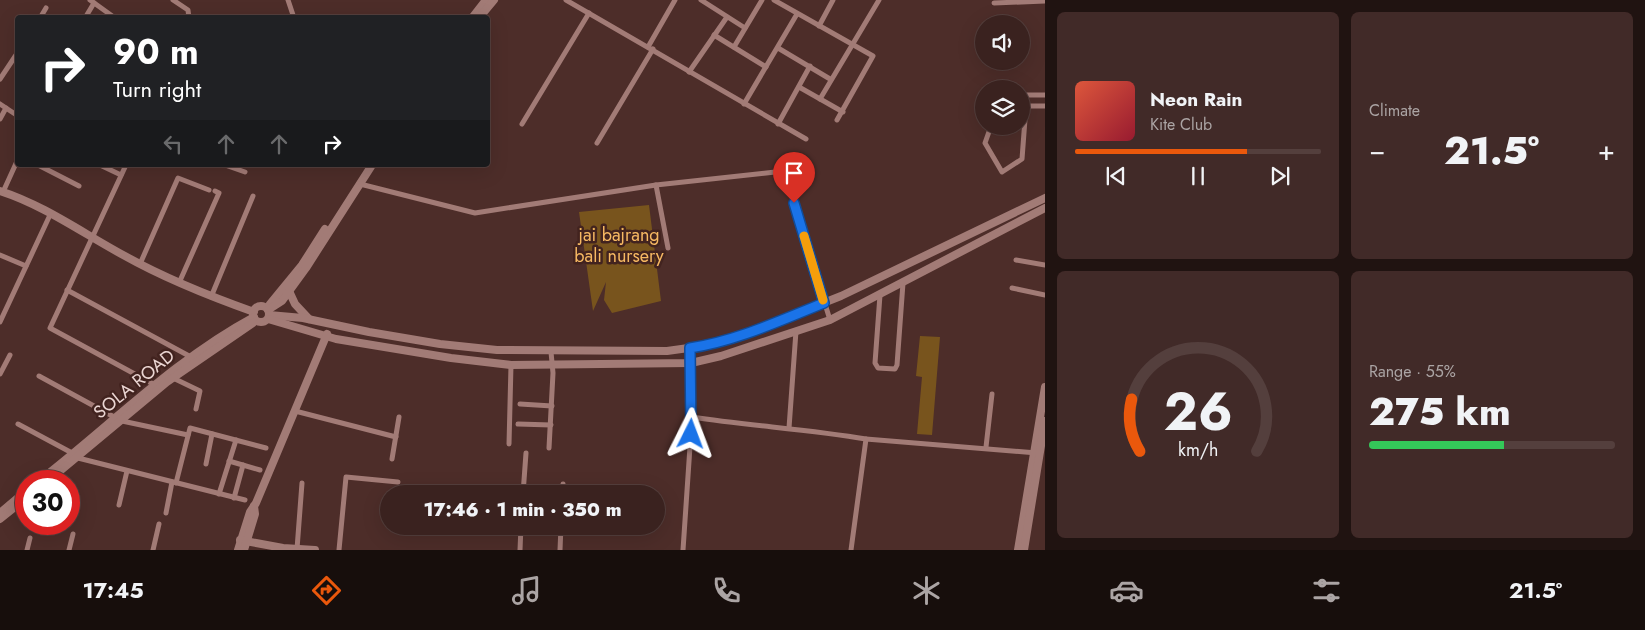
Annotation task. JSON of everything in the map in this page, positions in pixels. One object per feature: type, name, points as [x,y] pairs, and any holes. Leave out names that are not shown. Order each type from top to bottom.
[{"type":"street","points":[[173,0],[188,10],[189,15]]},
{"type":"street","points":[[288,0],[293,15]]},
{"type":"street","points":[[474,15],[486,0]]},
{"type":"street","points":[[482,15],[494,0]]},
{"type":"street","points":[[566,0],[806,139]]},
{"type":"street","points":[[598,143],[676,0]]},
{"type":"street","points":[[700,0],[745,28]]},
{"type":"street","points":[[734,47],[762,0]]},
{"type":"street","points":[[774,0],[873,56],[837,120]]},
{"type":"street","points":[[819,26],[833,0]]},
{"type":"street","points":[[820,98],[879,0]]},
{"type":"street","points":[[994,3],[1045,1]]},
{"type":"street","points":[[86,15],[92,2],[111,15]]},
{"type":"street","points":[[42,15],[46,8]]},
{"type":"street","points":[[522,124],[589,13]]},
{"type":"street","points":[[744,104],[798,14]]},
{"type":"street","points":[[690,72],[727,17]]},
{"type":"street","points":[[714,35],[766,67]]},
{"type":"street","points":[[778,48],[830,79]]},
{"type":"street","points":[[0,79],[15,56]]},
{"type":"street","points":[[778,124],[810,66]]},
{"type":"street","points":[[799,87],[843,112]]},
{"type":"street","points":[[1030,95],[1045,96]]},
{"type":"street","points":[[0,104],[15,114]]},
{"type":"street","points":[[1030,106],[1045,106]]},
{"type":"street","points":[[0,119],[6,108]]},
{"type":"street","points":[[988,135],[985,143],[1002,172],[1022,159],[1023,135]]},
{"type":"street","points":[[15,165],[2,192],[50,215],[140,264],[263,322],[365,167]]},
{"type":"street","points":[[42,167],[79,186]]},
{"type":"street","points":[[104,167],[121,175]]},
{"type":"street","points":[[125,167],[50,328],[155,384]]},
{"type":"street","points":[[231,167],[245,172]]},
{"type":"street","points":[[268,313],[282,301],[371,167]]},
{"type":"street","points":[[360,184],[476,213],[656,185],[784,171],[830,320]]},
{"type":"street","points":[[140,264],[178,178],[208,190]]},
{"type":"street","points":[[656,185],[668,248]]},
{"type":"street","points":[[179,283],[219,193],[215,191]]},
{"type":"street","points":[[211,296],[253,196]]},
{"type":"street","points":[[268,313],[440,344],[497,350],[551,352],[667,351],[690,348],[710,345],[750,332],[824,303],[1045,198]]},
{"type":"street","points":[[255,317],[259,306],[268,313],[327,336],[390,349],[511,365],[691,363],[721,356],[830,320],[1045,208]]},
{"type":"street","points":[[0,322],[50,215]]},
{"type":"street","points":[[0,255],[26,266]]},
{"type":"street","points":[[1016,260],[1045,265]]},
{"type":"street","points":[[880,295],[875,363],[878,368],[895,369],[898,365],[904,283]]},
{"type":"street","points":[[1012,288],[1045,294]]},
{"type":"street","points":[[67,290],[191,357]]},
{"type":"street","points":[[289,291],[296,304],[309,319]]},
{"type":"street","points":[[0,304],[7,308]]},
{"type":"street","name":"SOLA ROAD","points":[[60,470],[119,419],[155,384],[191,357],[255,317]]},
{"type":"street","name":"SOLA ROAD","points":[[119,419],[255,317]]},
{"type":"street","points":[[240,550],[250,512],[327,336],[330,324]]},
{"type":"street","points":[[789,428],[796,331]]},
{"type":"street","points":[[683,550],[692,417],[690,348]]},
{"type":"street","points":[[549,448],[552,406],[551,352]]},
{"type":"street","points":[[0,374],[10,355]]},
{"type":"street","points":[[509,444],[511,365]]},
{"type":"street","points":[[39,376],[119,419],[188,435]]},
{"type":"street","points":[[173,378],[200,391],[196,409]]},
{"type":"street","points":[[1024,550],[1045,387]]},
{"type":"street","points":[[986,447],[992,394]]},
{"type":"street","points":[[520,404],[552,406]]},
{"type":"street","points":[[295,411],[396,437]]},
{"type":"street","points":[[392,459],[399,417]]},
{"type":"street","points":[[692,417],[728,423],[789,428],[866,438],[986,447],[1036,453]]},
{"type":"street","points":[[1018,550],[1036,453],[1045,421]]},
{"type":"street","points":[[18,424],[76,456],[127,471],[244,500]]},
{"type":"street","points":[[518,424],[551,425]]},
{"type":"street","points":[[166,512],[190,428],[266,448]]},
{"type":"street","points":[[206,464],[212,434]]},
{"type":"street","points":[[851,550],[866,438]]},
{"type":"street","points":[[219,494],[236,440]]},
{"type":"street","points":[[524,485],[526,453]]},
{"type":"street","name":"SOLA ROAD","points":[[55,470],[76,456]]},
{"type":"street","points":[[229,461],[260,470]]},
{"type":"street","points":[[234,498],[243,465]]},
{"type":"street","points":[[119,506],[127,471]]},
{"type":"street","points":[[339,550],[346,477],[398,482]]},
{"type":"street","points":[[297,549],[302,483]]},
{"type":"street","points":[[0,513],[15,500]]},
{"type":"street","points":[[0,519],[15,507]]},
{"type":"street","points":[[153,550],[159,524]]},
{"type":"street","points":[[69,550],[73,535]]},
{"type":"street","points":[[520,550],[521,535]]},
{"type":"street","points":[[560,550],[561,535]]},
{"type":"street","points":[[27,550],[30,538]]},
{"type":"street","points":[[243,540],[297,549],[316,550]]},
{"type":"green space","name":"jai bajrang bali nursery","points":[[649,205],[661,301],[612,313],[604,300],[606,282],[593,311],[579,212]]},
{"type":"green space","points":[[920,336],[940,337],[932,435],[917,434],[922,377],[916,376]]},
{"type":"slow traffic","points":[[804,236],[823,300]]},
{"type":"route","points":[[691,434],[690,348],[710,345],[750,332],[824,303],[794,203]]}]
